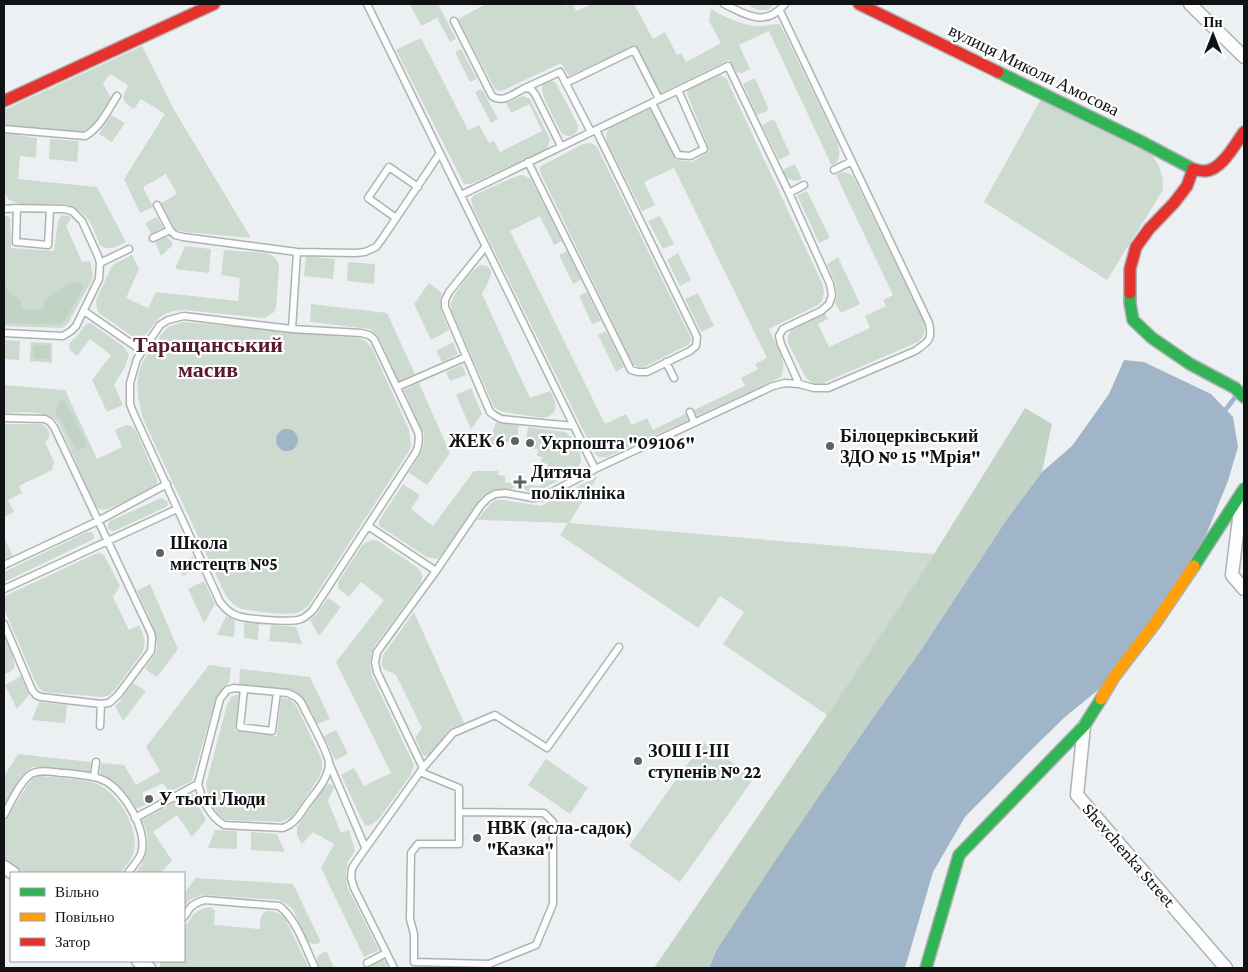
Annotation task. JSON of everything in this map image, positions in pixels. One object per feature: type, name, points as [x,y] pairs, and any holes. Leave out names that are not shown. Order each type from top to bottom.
[{"type":"street","points":[[4,101],[214,4]]},
{"type":"street","name":"вулиця Миколи Амосова","points":[[859,4],[1140,141],[1193,169]]},
{"type":"street","points":[[1190,4],[1244,57]]},
{"type":"street","points":[[1244,132],[1216,168],[1206,171],[1193,169],[1186,186],[1174,203],[1148,229],[1136,247],[1130,269],[1130,303],[1133,320],[1152,338],[1182,359],[1235,388],[1244,397]]},
{"type":"street","points":[[1244,490],[1232,575],[1244,589]]},
{"type":"street","points":[[926,968],[959,855],[1084,726],[1114,677],[1161,614],[1244,490]]},
{"type":"street","name":"Shevchenka Street","points":[[1084,726],[1077,795],[1226,968]]},
{"type":"lane","points":[[367,4],[595,469]]},
{"type":"lane","points":[[724,4],[749,17],[762,18],[780,10],[785,4]]},
{"type":"lane","points":[[459,812],[544,813],[553,822],[554,904],[536,946],[489,964],[414,962],[414,934],[410,919],[411,853],[418,844],[459,844],[459,812],[459,788],[422,770],[377,672],[375,662],[377,652],[481,505],[488,498],[496,494],[533,498],[542,497],[595,469],[773,386],[785,383],[814,388],[828,388],[915,351],[928,342],[930,338],[931,329],[929,323],[780,10]]},
{"type":"lane","points":[[454,21],[492,96],[496,99],[502,100],[560,72],[593,131],[697,336],[696,346],[690,351],[646,372],[631,370],[528,162]]},
{"type":"lane","points":[[566,83],[634,50],[659,99]]},
{"type":"lane","points":[[461,195],[728,66],[830,284],[832,295],[829,304],[821,311],[783,329],[779,336],[799,384]]},
{"type":"lane","points":[[525,88],[535,94],[561,146]]},
{"type":"lane","points":[[652,102],[678,155],[690,156],[704,149],[678,90]]},
{"type":"lane","points":[[4,129],[85,136],[97,126],[117,96]]},
{"type":"lane","points":[[157,205],[170,230],[175,235],[183,237],[297,252],[355,254],[376,247],[440,152]]},
{"type":"lane","points":[[834,170],[852,161]]},
{"type":"lane","points":[[396,218],[368,198],[389,167],[418,187]]},
{"type":"lane","points":[[789,193],[804,185]]},
{"type":"lane","points":[[4,333],[63,336],[71,332],[84,311],[99,279],[100,263],[82,221],[72,211],[64,209],[5,207]]},
{"type":"lane","points":[[17,208],[16,242],[48,245],[50,209]]},
{"type":"lane","points":[[153,238],[170,230]]},
{"type":"lane","points":[[486,246],[448,292],[445,307],[490,412],[501,419],[574,426]]},
{"type":"lane","points":[[100,263],[129,249]]},
{"type":"lane","points":[[292,329],[297,252]]},
{"type":"lane","points":[[84,311],[142,351]]},
{"type":"lane","points":[[184,316],[292,329],[362,333],[374,339],[418,432],[419,445],[313,610],[307,616],[300,620],[290,621],[240,617],[232,614],[220,602],[130,404],[130,383],[137,359],[142,351],[160,325],[168,320],[184,316]]},
{"type":"lane","points":[[397,387],[466,356]]},
{"type":"lane","points":[[666,362],[674,378]]},
{"type":"lane","points":[[690,412],[694,422]]},
{"type":"lane","points":[[4,418],[40,418],[50,422],[54,427],[151,632],[151,651],[118,695],[109,703],[101,704],[41,698],[32,690],[4,624]]},
{"type":"lane","points":[[4,565],[98,520],[167,484]]},
{"type":"lane","points":[[4,589],[177,509]]},
{"type":"lane","points":[[368,526],[436,571]]},
{"type":"lane","points":[[394,968],[354,888],[351,878],[352,868],[365,847],[422,770],[453,733],[495,715],[547,748],[619,646]]},
{"type":"lane","points":[[329,763],[322,782],[292,825],[283,828],[224,825],[210,813],[200,795],[198,784],[220,699],[227,690],[234,688],[288,693],[301,702],[326,752],[365,847]]},
{"type":"lane","points":[[244,689],[240,727],[272,731],[277,692]]},
{"type":"lane","points":[[100,726],[101,704]]},
{"type":"lane","points":[[94,777],[96,762]]},
{"type":"lane","points":[[4,815],[25,779],[33,773],[42,771],[105,780],[118,790],[128,804],[140,830],[141,853],[129,872]]},
{"type":"lane","points":[[135,818],[198,784]]},
{"type":"lane","points":[[185,915],[196,902],[205,900],[279,906],[286,911],[291,919],[315,968]]},
{"type":"lane","points":[[367,963],[386,953]]},
{"type":"shaded area","points":[[410,4],[438,4],[456,39],[450,42],[437,18],[421,26]]},
{"type":"shaded area","points":[[486,4],[563,4],[565,6],[573,4],[576,11],[593,4],[634,4],[653,39],[665,32],[677,55],[681,53],[686,62],[721,43],[709,21],[711,9],[732,20],[749,25],[779,24],[838,144],[838,159],[832,166],[769,31],[739,45],[750,69],[742,73],[737,72],[729,60],[661,93],[635,45],[569,76],[561,63],[499,91],[495,89],[458,19]]},
{"type":"shaded area","points":[[751,4],[774,4],[768,10],[758,10],[750,6]]},
{"type":"shaded area","points":[[421,38],[468,130],[479,125],[489,143],[494,141],[500,152],[542,131],[529,104],[511,113],[506,103],[523,96],[530,99],[550,139],[548,147],[471,184],[464,184],[396,50]]},
{"type":"shaded area","points":[[142,46],[173,108],[251,238],[176,230],[161,203],[177,194],[166,174],[143,187],[153,207],[140,213],[124,179],[165,114],[141,99],[134,109],[126,104],[123,97],[128,85],[110,74],[103,84],[111,98],[93,125],[83,132],[4,126],[4,110]]},
{"type":"shaded area","points":[[461,49],[477,79],[470,82],[455,52]]},
{"type":"shaded area","points":[[720,75],[726,78],[822,283],[824,291],[822,301],[818,305],[769,329],[782,359],[783,371],[781,377],[697,416],[694,410],[745,386],[741,378],[758,369],[755,364],[767,358],[674,168],[644,182],[655,205],[642,211],[607,142],[606,135],[609,128],[650,109],[676,160],[692,162],[710,151],[687,94],[688,90]]},
{"type":"shaded area","points":[[755,78],[769,110],[757,115],[743,84]]},
{"type":"shaded area","points":[[551,80],[556,83],[578,125],[577,131],[571,136],[562,134],[545,99],[542,86],[545,82]]},
{"type":"shaded area","points":[[482,89],[498,119],[491,123],[475,92]]},
{"type":"shaded area","points":[[1041,99],[1152,155],[1161,171],[1163,190],[1107,280],[984,202]]},
{"type":"shaded area","points":[[111,115],[125,123],[112,142],[99,134]]},
{"type":"shaded area","points":[[774,119],[790,154],[779,160],[762,125]]},
{"type":"shaded area","points":[[4,133],[37,138],[36,158],[20,156],[18,179],[97,187],[126,242],[113,248],[103,247],[100,245],[88,219],[79,211],[64,204],[20,204],[9,200],[4,193]]},
{"type":"shaded area","points":[[50,139],[79,141],[77,162],[49,159]]},
{"type":"shaded area","points":[[589,143],[597,147],[690,336],[691,341],[688,345],[644,367],[638,367],[633,364],[541,174],[541,166],[583,144]]},
{"type":"shaded area","points":[[795,164],[802,179],[796,181],[787,178],[783,172],[784,169]]},
{"type":"shaded area","points":[[842,172],[853,176],[924,322],[925,330],[924,335],[918,342],[823,383],[816,384],[806,378],[788,343],[788,336],[792,329],[825,313],[828,319],[818,324],[829,347],[870,328],[865,316],[886,306],[883,300],[893,295],[836,175]]},
{"type":"shaded area","points":[[523,175],[531,179],[562,241],[554,245],[540,216],[510,231],[605,424],[626,414],[632,425],[647,418],[653,430],[685,414],[689,420],[607,457],[595,454],[473,208],[471,199],[474,195]]},
{"type":"shaded area","points":[[807,191],[830,238],[819,243],[797,195]]},
{"type":"shaded area","points":[[63,215],[69,216],[71,219],[66,226],[82,262],[90,261],[93,275],[92,280],[68,323],[62,328],[4,326],[4,216],[10,218],[11,248],[54,251],[58,221]]},
{"type":"shaded area","points":[[660,216],[674,244],[663,249],[648,221]]},
{"type":"shaded area","points":[[157,217],[163,228],[151,234],[145,223]]},
{"type":"shaded area","points":[[166,237],[172,242],[172,246],[161,256],[155,242]]},
{"type":"shaded area","points":[[185,246],[211,249],[209,273],[175,269]]},
{"type":"shaded area","points":[[224,250],[266,253],[276,259],[279,266],[276,308],[273,313],[264,318],[184,310],[176,311],[161,317],[142,339],[133,337],[97,310],[96,300],[111,268],[114,264],[132,255],[139,269],[126,298],[148,308],[156,292],[238,301],[240,278],[221,275]]},
{"type":"shaded area","points":[[567,251],[581,280],[573,284],[559,255]]},
{"type":"shaded area","points":[[678,253],[691,280],[680,286],[667,260]]},
{"type":"shaded area","points":[[306,256],[335,259],[333,279],[304,276]]},
{"type":"shaded area","points":[[838,257],[860,304],[841,313],[835,303],[837,294],[835,282],[827,264]]},
{"type":"shaded area","points":[[348,262],[375,264],[374,284],[347,281]]},
{"type":"shaded area","points":[[481,265],[487,266],[491,272],[489,281],[482,294],[530,398],[550,391],[552,395],[556,408],[548,416],[543,418],[503,412],[494,407],[451,306],[452,300],[460,286]]},
{"type":"shaded area","points":[[429,283],[442,293],[440,303],[449,330],[431,340],[414,304]]},
{"type":"shaded area","points":[[587,292],[601,321],[592,324],[579,296]]},
{"type":"shaded area","points":[[698,293],[714,326],[701,332],[685,299]]},
{"type":"shaded area","points":[[311,304],[387,313],[415,374],[399,382],[377,335],[370,329],[310,322]]},
{"type":"shaded area","points":[[185,322],[365,340],[372,348],[409,430],[411,445],[409,451],[309,605],[298,612],[291,614],[248,610],[237,607],[226,596],[144,421],[138,390],[141,367],[164,332],[174,325]]},
{"type":"shaded area","points":[[88,323],[123,346],[129,355],[125,367],[114,385],[123,405],[107,412],[92,380],[111,355],[90,339],[77,356],[70,350],[69,345],[71,342]]},
{"type":"shaded area","points":[[606,331],[624,367],[616,372],[598,335]]},
{"type":"shaded area","points":[[4,340],[20,341],[19,360],[4,359]]},
{"type":"shaded area","points":[[31,342],[52,343],[52,363],[30,361]]},
{"type":"shaded area","points":[[453,342],[458,354],[442,362],[436,351]]},
{"type":"shaded area","points":[[462,365],[466,375],[450,381],[446,372]]},
{"type":"shaded area","points":[[419,383],[450,453],[427,485],[409,473],[422,450],[424,434],[404,390]]},
{"type":"shaded area","points":[[4,385],[65,390],[97,459],[122,447],[115,430],[126,425],[131,426],[135,429],[157,479],[155,489],[107,509],[102,510],[96,506],[58,422],[40,413],[4,413]]},
{"type":"shaded area","points":[[471,388],[482,414],[471,429],[456,395]]},
{"type":"shaded area","points":[[496,423],[519,425],[517,439],[513,438],[512,443],[507,442],[506,447],[488,444]]},
{"type":"shaded area","points":[[4,424],[41,424],[44,426],[49,432],[49,437],[45,442],[54,462],[52,470],[19,486],[22,493],[8,500],[14,512],[4,517]]},
{"type":"shaded area","points":[[528,427],[565,432],[576,444],[581,459],[576,471],[535,493],[527,491],[523,484],[541,486],[542,479],[546,479],[548,464],[541,463],[542,457],[537,456],[538,449],[533,449],[533,441],[526,440]]},
{"type":"shaded area","points":[[474,471],[498,471],[498,475],[505,476],[505,482],[516,484],[512,489],[492,491],[483,496],[437,559],[427,557],[379,526],[379,521],[403,484],[420,495],[411,509],[433,526]]},
{"type":"shaded area","points":[[598,476],[569,523],[934,554],[827,715],[723,644],[744,612],[720,596],[698,628],[560,535],[568,523],[477,520],[490,504],[496,500],[541,506]]},
{"type":"shaded area","points":[[161,498],[167,501],[168,505],[166,507],[114,531],[108,528],[110,521]]},
{"type":"shaded area","points":[[87,532],[93,534],[94,538],[92,540],[4,582],[4,572]]},
{"type":"shaded area","points":[[4,538],[13,556],[4,560]]},
{"type":"shaded area","points":[[372,540],[378,541],[418,568],[422,576],[421,583],[374,647],[370,658],[373,678],[414,765],[410,776],[378,820],[369,826],[365,825],[362,820],[341,775],[354,768],[364,786],[391,773],[336,662],[384,600],[361,582],[349,597],[338,586],[338,582],[363,544]]},
{"type":"shaded area","points":[[100,553],[104,555],[120,586],[113,597],[129,630],[139,625],[145,642],[144,649],[114,691],[108,696],[44,692],[35,681],[4,609],[4,598]]},
{"type":"shaded area","points":[[193,557],[198,568],[183,576],[177,564]]},
{"type":"shaded area","points":[[204,581],[215,604],[204,623],[188,589]]},
{"type":"shaded area","points":[[150,584],[178,649],[157,677],[145,669],[156,652],[157,645],[154,629],[137,591]]},
{"type":"shaded area","points":[[328,598],[341,607],[319,636],[310,620]]},
{"type":"shaded area","points":[[414,612],[464,723],[450,729],[429,755],[425,756],[422,754],[415,738],[422,728],[396,675],[384,669],[382,665],[383,655]]},
{"type":"shaded area","points":[[226,616],[235,620],[234,637],[217,635]]},
{"type":"shaded area","points":[[244,623],[259,624],[258,640],[244,638]]},
{"type":"shaded area","points":[[271,625],[296,627],[302,644],[269,641]]},
{"type":"shaded area","points":[[4,636],[15,665],[13,669],[4,675]]},
{"type":"shaded area","points":[[209,665],[231,668],[229,683],[216,697],[192,781],[169,792],[163,783],[142,793],[147,804],[136,809],[117,784],[100,774],[101,763],[124,765],[136,785],[160,771],[146,747]]},
{"type":"shaded area","points":[[240,669],[310,677],[330,719],[317,724],[307,703],[294,692],[239,685]]},
{"type":"shaded area","points":[[21,676],[29,695],[17,709],[5,685]]},
{"type":"shaded area","points":[[133,683],[146,691],[123,721],[115,706]]},
{"type":"shaded area","points":[[239,694],[235,731],[277,736],[281,698],[290,699],[297,707],[322,760],[320,776],[293,816],[281,822],[226,820],[218,814],[208,794],[206,784],[227,705],[231,697]]},
{"type":"shaded area","points":[[39,702],[67,705],[65,723],[32,720]]},
{"type":"shaded area","points":[[336,730],[348,754],[335,760],[324,736]]},
{"type":"shaded area","points":[[703,742],[754,778],[680,882],[629,846]]},
{"type":"shaded area","points":[[18,754],[91,762],[90,773],[34,767],[20,778],[4,806],[4,776]]},
{"type":"shaded area","points":[[546,759],[588,788],[570,814],[528,785]]},
{"type":"shaded area","points":[[39,776],[77,779],[97,784],[105,788],[112,795],[130,822],[135,842],[132,857],[121,872],[22,872],[4,860],[4,823],[32,779]]},
{"type":"shaded area","points":[[328,784],[333,785],[334,788],[328,801],[341,833],[349,830],[355,851],[347,865],[348,889],[379,950],[364,957],[321,868],[334,844],[313,832],[302,844],[297,835],[297,827]]},
{"type":"shaded area","points":[[192,793],[206,820],[192,837],[177,815],[153,832],[172,860],[162,872],[137,872],[146,854],[148,841],[142,820]]},
{"type":"shaded area","points":[[215,830],[237,831],[237,849],[208,848]]},
{"type":"shaded area","points":[[251,832],[277,834],[285,852],[251,850]]},
{"type":"shaded area","points":[[196,878],[293,884],[321,942],[310,943],[306,939],[293,910],[279,900],[203,895],[191,899],[185,905],[185,892]]},
{"type":"shaded area","points":[[211,907],[215,911],[214,925],[260,929],[261,918],[264,912],[273,911],[280,914],[285,918],[309,968],[160,968],[160,962],[185,962],[185,927],[193,915],[204,908]]},
{"type":"shaded area","points":[[326,951],[334,967],[320,968],[317,961],[318,956]]},
{"type":"shaded area","points":[[384,959],[388,968],[370,968],[369,966]]},
{"type":"green space","points":[[4,273],[6,288],[21,301],[21,309],[44,310],[44,301],[61,288],[75,282],[80,282],[84,287],[62,324],[4,323]]},
{"type":"green space","points":[[34,345],[50,346],[50,359],[34,359]]},
{"type":"green space","points":[[61,400],[65,401],[86,442],[84,448],[78,451],[55,413]]},
{"type":"green space","points":[[1025,408],[1052,424],[1042,472],[1007,519],[923,647],[856,742],[716,951],[709,968],[654,968],[827,715],[934,554]]},
{"type":"water","points":[[1124,360],[1144,362],[1211,394],[1233,417],[1238,447],[1228,481],[1192,569],[1114,677],[1065,717],[965,817],[933,872],[905,968],[709,968],[716,951],[773,864],[923,647],[1007,519],[1042,472],[1072,446],[1109,394]]},
{"type":"water","points":[[287,429],[295,432],[298,440],[295,448],[287,451],[279,448],[276,440],[279,432]]},
{"type":"waterway","points":[[1223,413],[1237,395]]},
{"type":"traffic: fast","points":[[998,72],[1193,169]]},
{"type":"traffic: fast","points":[[1130,293],[1133,320],[1152,338],[1190,364],[1235,388],[1244,397]]},
{"type":"traffic: fast","points":[[1194,566],[1244,489]]},
{"type":"traffic: fast","points":[[926,968],[959,855],[1084,726],[1101,699]]},
{"type":"traffic: slow","points":[[1101,699],[1114,677],[1156,622],[1194,566]]},
{"type":"traffic: jam","points":[[4,101],[214,4]]},
{"type":"traffic: jam","points":[[859,4],[998,72]]},
{"type":"traffic: jam","points":[[1130,293],[1130,269],[1136,247],[1149,229],[1174,203],[1187,186],[1193,169],[1205,171],[1217,166],[1228,156],[1244,132]]},
{"type":"place","name":"ЖЕК 6","points":[[515,441]]},
{"type":"place","name":"Укрпошта \"09106\"","points":[[530,443]]},
{"type":"place","name":"Білоцерківський ЗДО № 15 \"Мрія\"","points":[[830,446]]},
{"type":"place","name":"Дитяча поліклініка","points":[[520,482]]},
{"type":"place","name":"Школа мистецтв №5","points":[[160,553]]},
{"type":"place","name":"ЗОШ І-ІІІ ступенів № 22","points":[[638,761]]},
{"type":"place","name":"У тьоті Люди","points":[[149,799]]},
{"type":"place","name":"НВК (ясла-садок) \"Казка\"","points":[[477,838]]},
{"type":"district","name":"Таращанський масив","points":[[208,356]]}]
